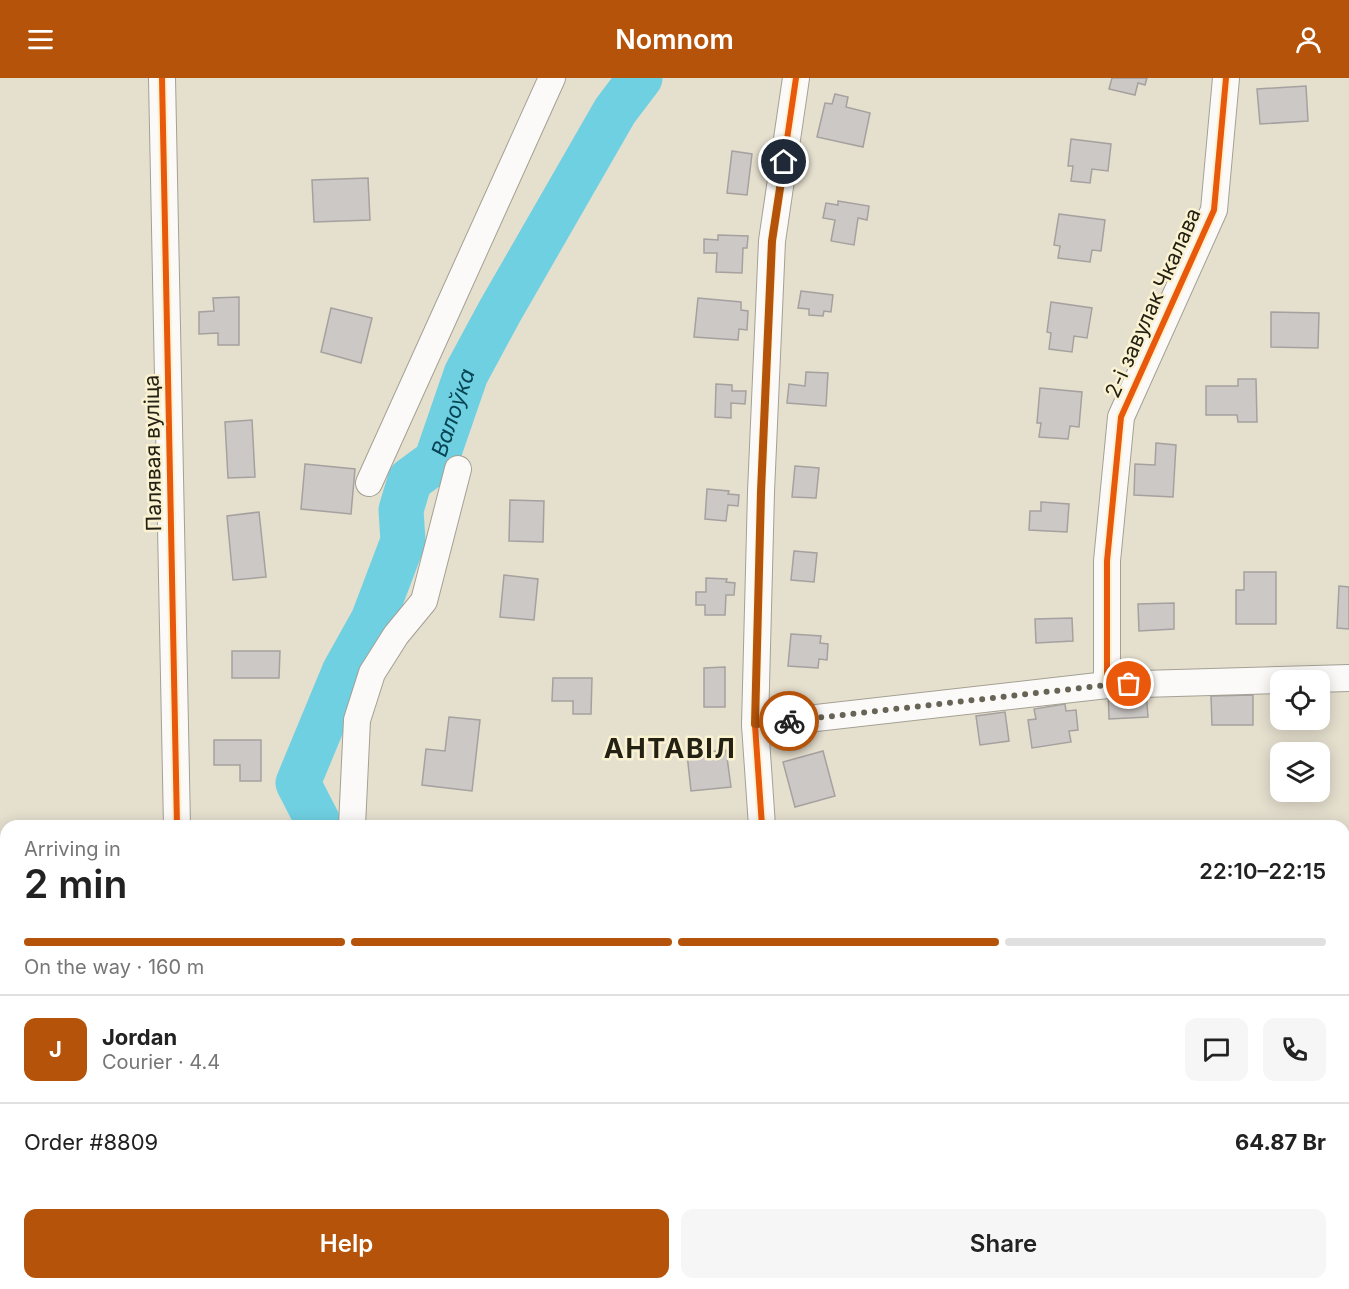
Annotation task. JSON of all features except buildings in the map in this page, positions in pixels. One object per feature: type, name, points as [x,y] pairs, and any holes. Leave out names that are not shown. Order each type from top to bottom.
[{"type":"street","name":"Палявая вуліца","points":[[162,78],[177,820]]},
{"type":"street","points":[[369,483],[552,78]]},
{"type":"street","points":[[762,820],[755,724],[761,492],[772,241],[796,78]]},
{"type":"street","name":"2-і завулак Чкалава","points":[[1107,685],[1107,561],[1121,417],[1214,210],[1226,78]]},
{"type":"street","points":[[352,820],[357,720],[372,673],[396,635],[424,601],[458,469]]},
{"type":"street","points":[[755,724],[1107,685],[1349,678]]},
{"type":"waterway","name":"Валоўка","points":[[317,820],[298,783],[344,672],[373,620],[403,541],[401,510],[410,480],[436,461],[466,374],[615,111],[640,78]]},
{"type":"cycle path","points":[[162,78],[177,820]]},
{"type":"cycle path","points":[[762,820],[755,725],[761,492],[772,241],[796,78]]},
{"type":"cycle path","points":[[1107,685],[1107,561],[1121,417],[1214,210],[1226,78]]},
{"type":"way so far","points":[[789,721],[1129,684]]},
{"type":"district","name":"АНТАВІЛ","points":[[670,749]]},
{"type":"route","points":[[784,162],[772,241],[761,492],[755,724],[789,721]]}]
